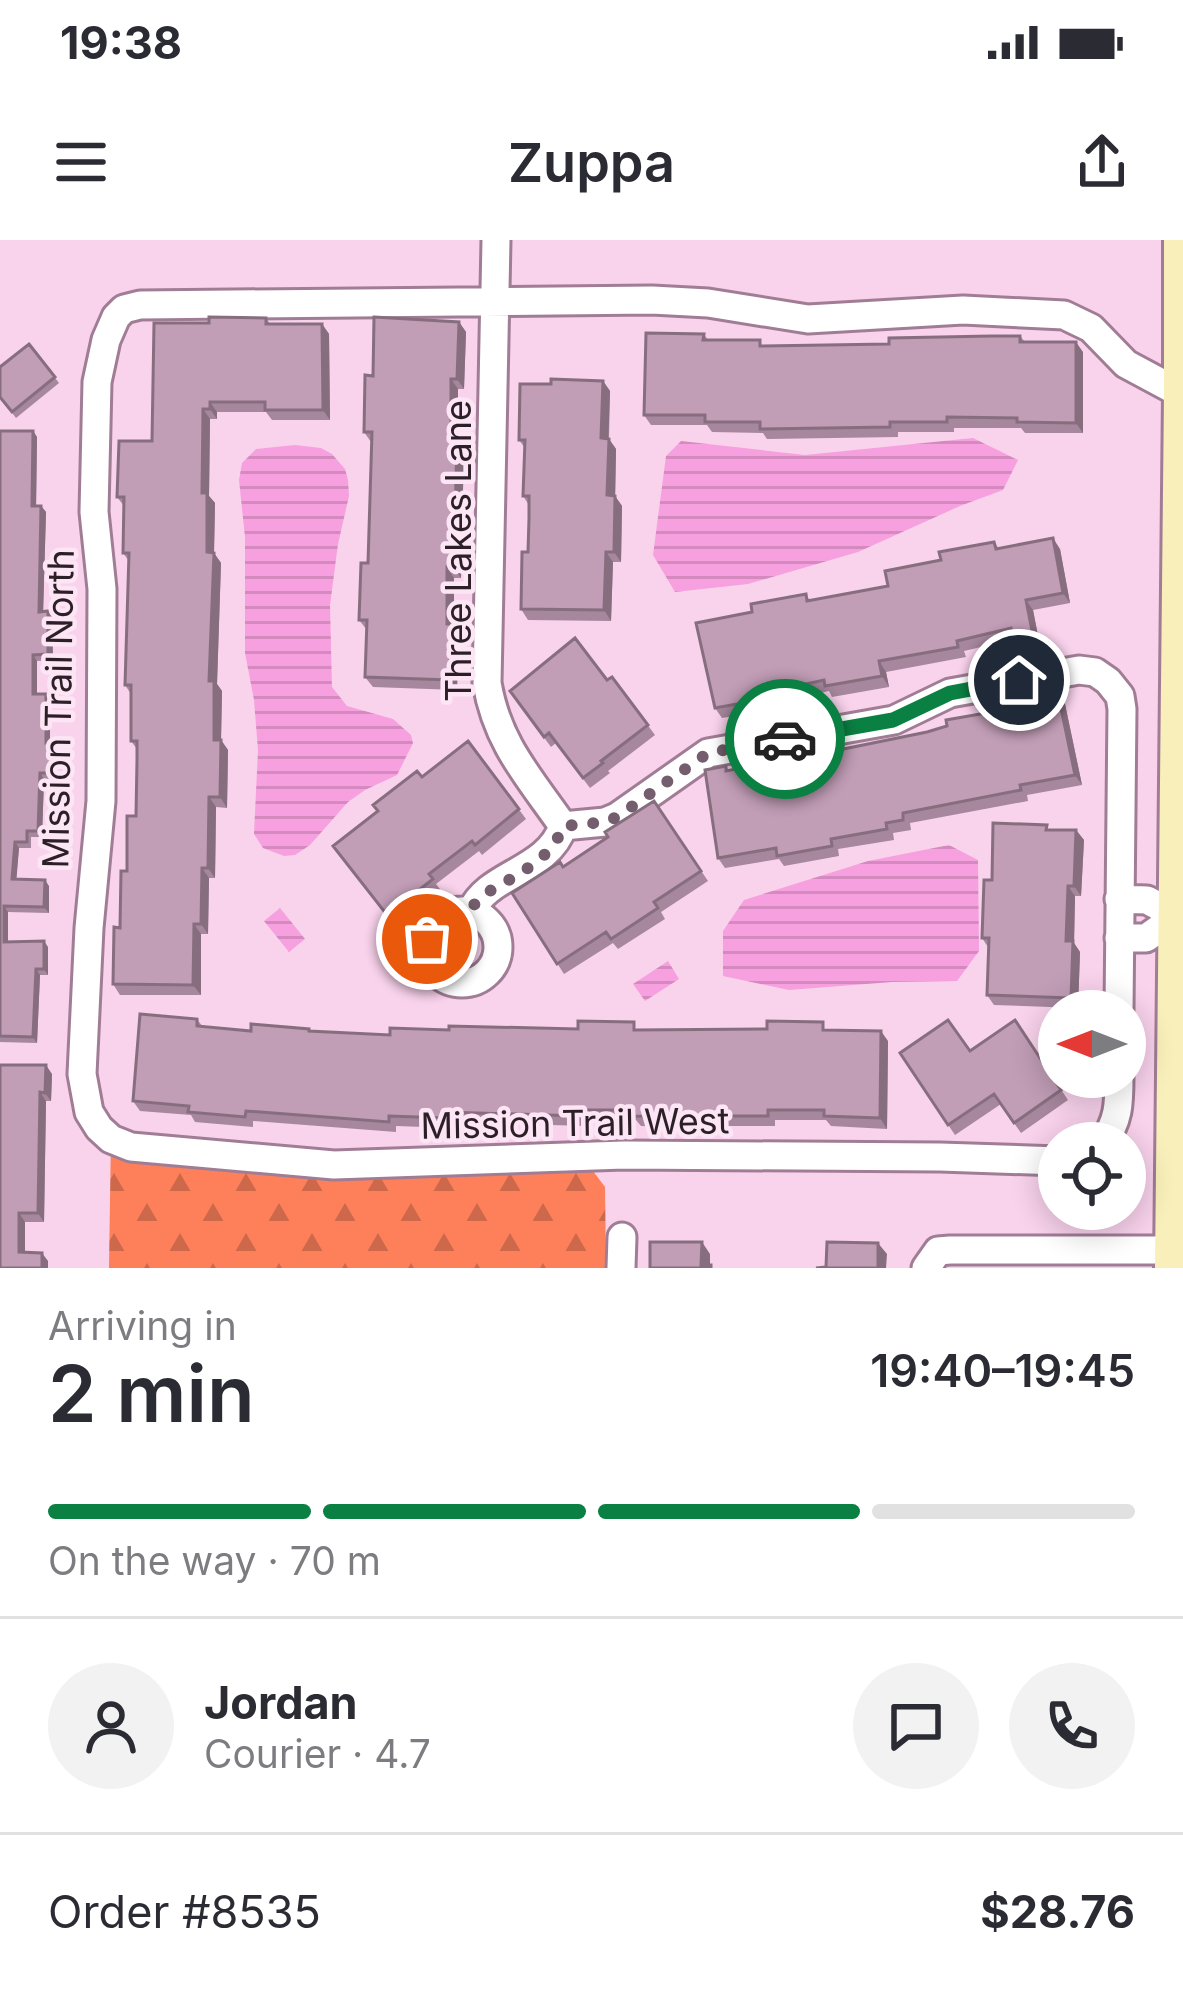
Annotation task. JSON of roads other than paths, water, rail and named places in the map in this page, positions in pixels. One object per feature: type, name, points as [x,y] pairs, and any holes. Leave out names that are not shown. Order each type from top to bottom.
[{"type":"street","name":"Three Lakes Lane","points":[[496,240],[487,683],[492,714],[505,742],[563,826]]},
{"type":"street","points":[[926,1268],[938,1251],[950,1250],[1177,1256],[1182,240]]},
{"type":"street","name":"Mission Trail North","points":[[99,1128],[89,1112],[82,1075],[100,801],[102,589],[94,512],[97,382],[116,317],[140,305],[494,299]]},
{"type":"street","points":[[494,299],[652,299],[808,319],[963,310],[1046,312],[1091,328],[1126,364],[1183,394]]},
{"type":"street","points":[[471,912],[482,896],[544,856],[559,840],[563,826],[617,817],[708,753],[893,720],[950,693],[1079,670],[1095,673],[1115,688],[1122,709],[1119,990]]},
{"type":"street","points":[[1119,899],[1147,900],[1180,916]]},
{"type":"street","points":[[1119,938],[1146,938],[1180,916]]},
{"type":"street","name":"Mission Trail West","points":[[99,1128],[131,1147],[334,1165],[624,1155],[1038,1160]]},
{"type":"street","points":[[621,1268],[622,1237]]}]
